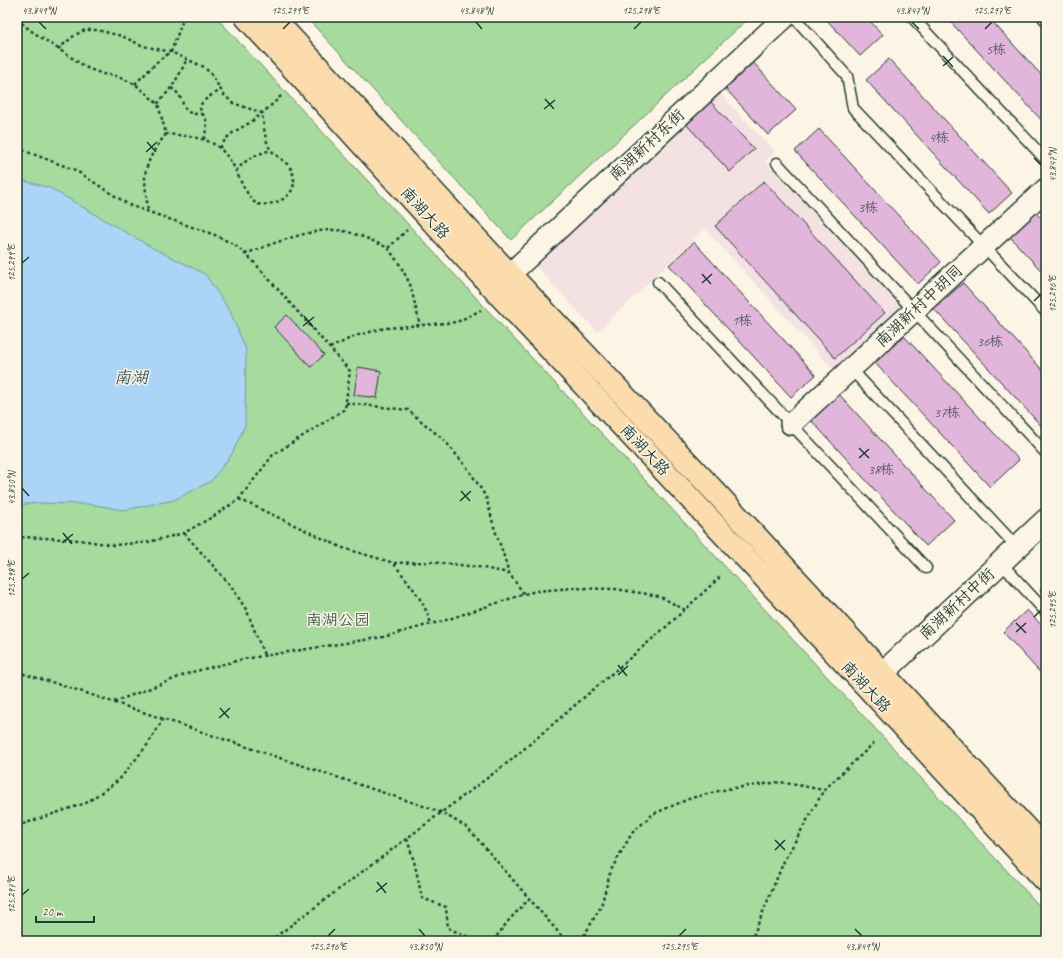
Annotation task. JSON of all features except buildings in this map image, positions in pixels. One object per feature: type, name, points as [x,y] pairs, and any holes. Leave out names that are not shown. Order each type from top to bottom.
[{"type":"main road","name":"南湖大路","points":[[246,17],[504,299],[875,681],[1046,850]]},
{"type":"main road","name":"南湖大路","points":[[272,17],[510,274],[712,488],[1046,881]]},
{"type":"street","name":"南湖新村东街","points":[[510,274],[785,17]]},
{"type":"street","name":"南湖新村中胡同","points":[[791,424],[1046,189]]},
{"type":"street","name":"南湖新村中街","points":[[875,681],[1046,520]]},
{"type":"lane","points":[[794,17],[848,76],[852,108],[1046,312]]},
{"type":"lane","points":[[912,17],[1046,160]]},
{"type":"lane","points":[[1043,17],[1046,21]]},
{"type":"lane","points":[[777,163],[1046,453]]},
{"type":"lane","points":[[658,282],[926,568]]},
{"type":"lane","points":[[851,368],[1017,547]]},
{"type":"lane","points":[[1000,563],[1046,612]]},
{"type":"path","points":[[135,84],[159,60],[171,52],[184,17]]},
{"type":"path","points":[[17,19],[30,30],[87,68],[103,74],[116,76],[135,84],[158,104],[166,134],[149,162],[145,176],[148,212]]},
{"type":"path","points":[[58,49],[75,35],[85,30],[97,30],[122,36],[143,46],[171,52],[187,58],[204,67],[233,103],[262,113]]},
{"type":"path","points":[[158,104],[179,76],[187,58]]},
{"type":"path","points":[[171,88],[180,96],[185,110],[190,113],[202,114]]},
{"type":"path","points":[[204,139],[207,128],[206,119],[200,108],[202,103],[221,90]]},
{"type":"path","points":[[220,148],[225,139],[234,131],[255,119],[282,95]]},
{"type":"path","points":[[166,134],[204,139],[220,148],[228,156],[245,190],[256,204],[273,204],[288,196],[292,189],[293,176],[290,168],[274,154],[268,146],[262,113]]},
{"type":"path","points":[[17,148],[75,170],[129,205],[215,235],[235,245],[245,254],[350,371],[345,409],[273,455],[239,499],[214,516],[184,533],[149,542],[113,545],[73,540],[17,537]]},
{"type":"path","points":[[236,171],[249,158],[271,150]]},
{"type":"path","points":[[245,254],[296,236],[321,231],[341,230],[366,238],[388,248],[400,265],[410,284],[420,325]]},
{"type":"path","points":[[388,248],[407,230]]},
{"type":"path","points":[[330,348],[354,336],[385,328],[457,322],[482,310]]},
{"type":"path","points":[[346,403],[408,410],[445,441],[469,470],[486,497],[509,573],[524,594]]},
{"type":"path","points":[[239,499],[343,548],[394,563],[432,562],[478,567],[509,573]]},
{"type":"path","points":[[184,533],[231,586],[247,611],[264,655]]},
{"type":"path","points":[[394,563],[418,593],[431,624]]},
{"type":"path","points":[[270,941],[475,788],[510,760],[685,610],[720,577]]},
{"type":"path","points":[[113,702],[192,672],[264,655],[383,637],[431,624],[537,591],[572,588],[615,589],[658,596],[685,610]]},
{"type":"path","points":[[17,672],[65,686],[441,812],[468,828],[566,941]]},
{"type":"path","points":[[17,826],[86,803],[119,780],[148,744],[163,719]]},
{"type":"path","points":[[751,941],[784,861],[824,790],[874,743]]},
{"type":"path","points":[[581,941],[601,906],[611,870],[632,833],[653,814],[690,798],[735,788],[780,782],[824,790]]},
{"type":"path","points":[[407,839],[415,865],[422,898],[446,907],[448,928],[477,941]]},
{"type":"path","points":[[493,941],[509,920],[529,899]]},
{"type":"shaded area","points":[[716,89],[775,152],[765,161],[903,308],[836,372],[705,229],[597,332],[532,262]]},
{"type":"green space","name":"南湖公园","points":[[17,17],[216,17],[1046,913],[1046,941],[17,941]]},
{"type":"green space","points":[[306,17],[750,17],[511,240]]},
{"type":"water","name":"南湖","points":[[17,179],[50,188],[151,247],[205,274],[230,311],[246,350],[245,425],[232,454],[211,481],[174,500],[124,510],[89,504],[37,503],[17,505]]}]
